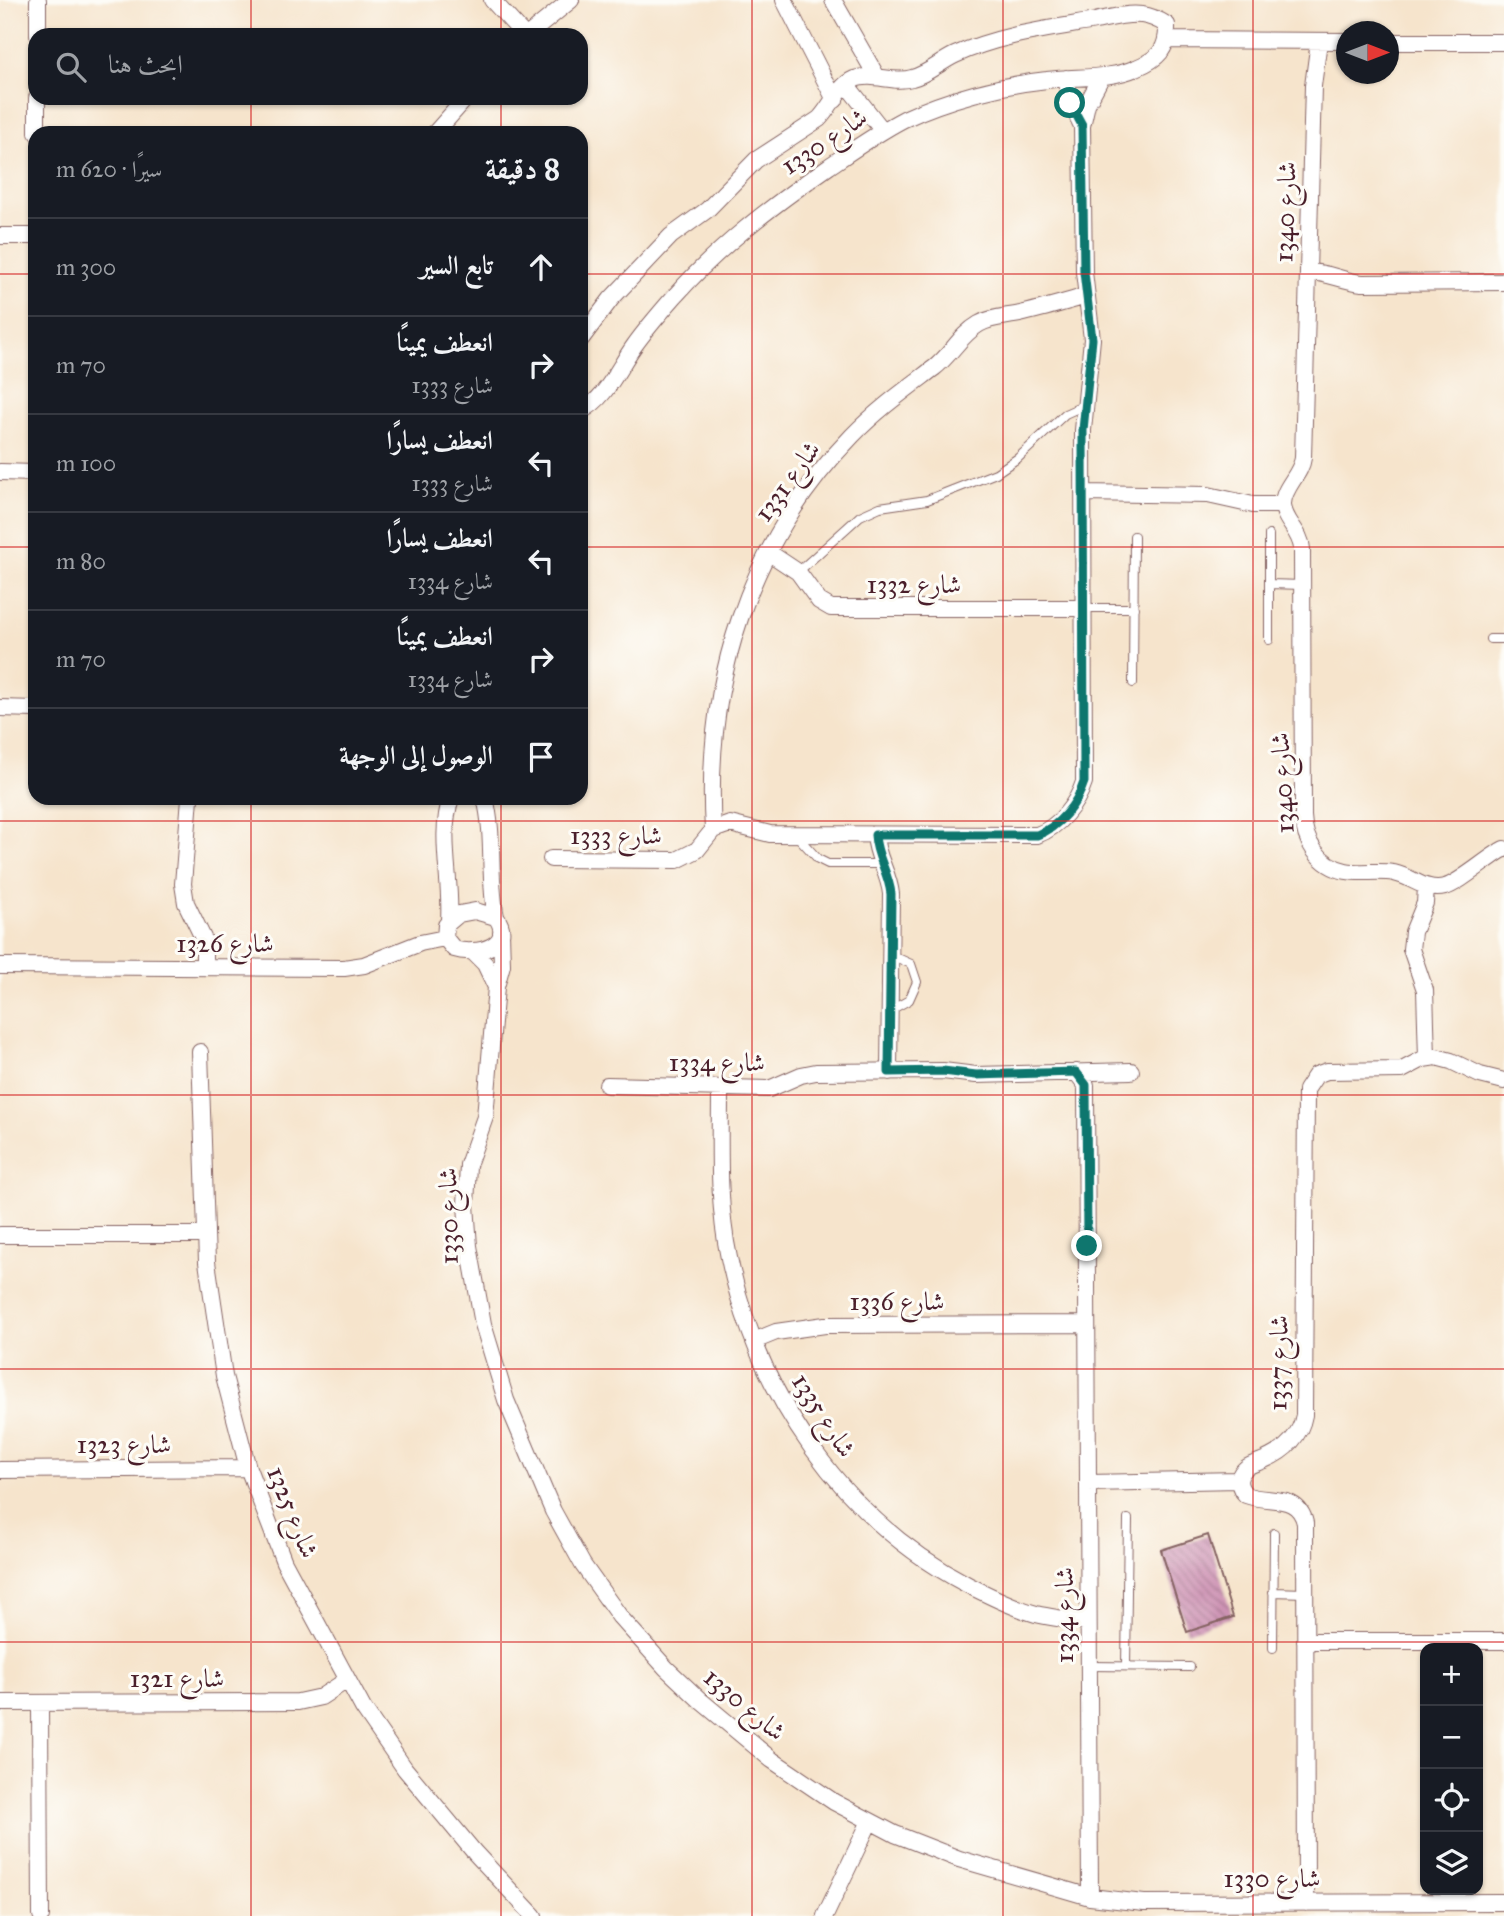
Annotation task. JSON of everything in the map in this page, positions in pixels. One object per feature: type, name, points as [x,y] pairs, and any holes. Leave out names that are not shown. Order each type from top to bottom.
[{"type":"street","points":[[38,0],[38,28]]},
{"type":"street","points":[[492,0],[519,28]]},
{"type":"street","points":[[535,28],[571,0]]},
{"type":"street","points":[[784,0],[835,100]]},
{"type":"street","points":[[833,0],[877,77]]},
{"type":"street","name":"شارع 1330","points":[[588,330],[611,299],[671,236],[707,209],[756,160],[819,118],[846,84],[860,78],[913,78],[955,55],[1013,36],[1130,15],[1156,19],[1167,25],[1168,40],[1164,48],[1144,65],[1133,70],[1102,76],[1045,80],[983,93],[928,109],[883,131],[790,193],[728,243],[674,296],[597,401],[588,407]]},
{"type":"street","points":[[1168,40],[1336,41]]},
{"type":"street","name":"شارع 1340","points":[[1319,41],[1313,86],[1303,458],[1299,472],[1286,492],[1283,505],[1284,513],[1302,543],[1303,816],[1309,843],[1320,858],[1336,868],[1354,872],[1392,873],[1426,887]]},
{"type":"street","points":[[1399,42],[1504,42]]},
{"type":"street","points":[[713,830],[730,824],[764,834],[1030,836],[1043,833],[1064,815],[1077,798],[1084,782],[1083,493],[1085,405],[1092,354],[1084,272],[1082,125],[1087,104],[1102,76]]},
{"type":"street","points":[[1066,78],[1070,103],[1082,125]]},
{"type":"street","points":[[846,84],[883,131]]},
{"type":"street","points":[[37,105],[37,126]]},
{"type":"street","points":[[441,126],[460,105]]},
{"type":"street","points":[[0,236],[28,236]]},
{"type":"street","points":[[1308,272],[1362,283],[1504,282]]},
{"type":"street","name":"شارع 1331","points":[[713,830],[711,765],[717,705],[740,617],[768,552],[793,508],[831,459],[876,413],[946,359],[969,331],[993,319],[1087,296]]},
{"type":"street","points":[[0,472],[28,472]]},
{"type":"street","points":[[1083,493],[1208,495],[1253,505],[1283,505]]},
{"type":"street","name":"شارع 1332","points":[[768,552],[798,572],[819,601],[831,608],[1083,608]]},
{"type":"street","points":[[0,708],[28,709]]},
{"type":"street","points":[[189,805],[183,884],[186,903],[204,940],[204,967]]},
{"type":"street","points":[[449,920],[459,914],[475,911],[498,925],[491,946],[472,952],[454,949],[445,937],[444,932],[449,920],[446,823],[450,805]]},
{"type":"street","name":"شارع 1330","points":[[486,805],[491,887],[502,965],[496,987],[485,1117],[468,1165],[469,1246],[478,1298],[506,1400],[538,1479],[567,1538],[595,1583],[666,1668],[743,1737],[834,1802],[870,1821],[959,1859],[1090,1897],[1144,1903],[1504,1902]]},
{"type":"street","name":"شارع 1333","points":[[551,859],[677,860],[697,850],[713,830]]},
{"type":"street","points":[[875,835],[876,849],[890,886],[889,1072]]},
{"type":"street","points":[[1504,849],[1451,885],[1426,887],[1425,902],[1413,932],[1411,949],[1425,990],[1427,1058],[1444,1058],[1480,1075],[1504,1081]]},
{"type":"street","name":"شارع 1326","points":[[0,966],[354,967],[374,962],[420,943],[445,937]]},
{"type":"street","points":[[472,952],[485,964],[496,987]]},
{"type":"street","name":"شارع 1325","points":[[200,1052],[205,1235],[224,1376],[248,1468],[284,1562],[363,1708],[405,1769],[523,1912]]},
{"type":"street","name":"شارع 1337","points":[[1239,1480],[1244,1470],[1277,1454],[1288,1445],[1300,1429],[1304,1415],[1308,1084],[1316,1075],[1327,1071],[1402,1070],[1427,1058]]},
{"type":"street","name":"شارع 1334","points":[[607,1085],[775,1088],[801,1075],[816,1072],[943,1071],[976,1075],[1130,1071]]},
{"type":"street","name":"شارع 1334","points":[[1076,1072],[1086,1085],[1090,1897]]},
{"type":"street","name":"شارع 1335","points":[[720,1089],[719,1159],[723,1223],[736,1286],[754,1341],[774,1386],[802,1433],[838,1482],[879,1525],[926,1560],[996,1599],[1035,1613],[1088,1622]]},
{"type":"street","points":[[0,1235],[205,1235]]},
{"type":"street","name":"شارع 1336","points":[[754,1341],[776,1332],[825,1325],[1087,1324]]},
{"type":"street","name":"شارع 1323","points":[[0,1470],[248,1468]]},
{"type":"street","points":[[1088,1483],[1239,1480],[1239,1486],[1246,1494],[1285,1500],[1301,1511],[1306,1529],[1306,1903]]},
{"type":"street","points":[[1305,1641],[1504,1641]]},
{"type":"street","name":"شارع 1321","points":[[0,1703],[298,1702],[321,1697],[347,1680]]},
{"type":"street","points":[[40,1703],[41,1916]]},
{"type":"street","points":[[825,1916],[870,1821]]},
{"type":"lane","points":[[798,572],[860,516],[880,507],[927,500],[996,473],[1018,458],[1065,414],[1085,405]]},
{"type":"lane","points":[[1269,535],[1269,640]]},
{"type":"lane","points":[[1133,683],[1134,536]]},
{"type":"lane","points":[[1269,584],[1303,585]]},
{"type":"lane","points":[[1083,608],[1134,608]]},
{"type":"lane","points":[[1490,639],[1504,639]]},
{"type":"lane","points":[[796,834],[823,862],[881,864]]},
{"type":"lane","points":[[891,955],[911,964],[917,982],[909,1000],[891,1010]]},
{"type":"lane","points":[[1126,1666],[1128,1518]]},
{"type":"lane","points":[[1273,1533],[1273,1648]]},
{"type":"lane","points":[[1273,1592],[1305,1592]]},
{"type":"lane","points":[[1088,1666],[1190,1667]]},
{"type":"building","points":[[1208,1535],[1233,1617],[1187,1632],[1161,1550]]},
{"type":"route","points":[[1070,103],[1082,125],[1084,272],[1092,339],[1083,430],[1084,782],[1077,798],[1064,815],[1037,835],[875,835],[878,857],[888,878],[891,894],[889,1072],[943,1071],[976,1075],[1076,1072],[1081,1076],[1086,1085],[1087,1246]]}]
